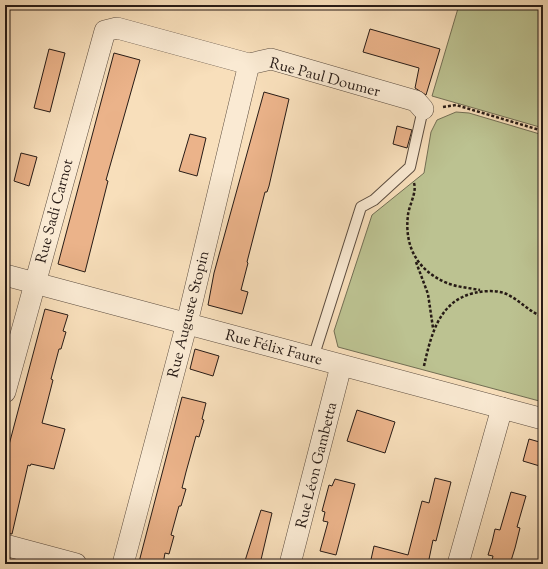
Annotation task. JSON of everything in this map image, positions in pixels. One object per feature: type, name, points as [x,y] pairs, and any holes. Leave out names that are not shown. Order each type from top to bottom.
[{"type":"street","name":"Rue Paul Doumer","points":[[105,31],[118,28],[249,64],[271,59],[416,101],[423,109]]},
{"type":"street","name":"Rue Sadi Carnot","points":[[5,392],[105,31]]},
{"type":"street","name":"Rue Auguste Stopin","points":[[123,564],[187,323],[249,64]]},
{"type":"street","name":"Rue Félix Faure","points":[[5,275],[543,419]]},
{"type":"street","name":"Rue Léon Gambetta","points":[[290,564],[341,366]]},
{"type":"street","points":[[458,564],[502,408]]},
{"type":"street","points":[[5,545],[76,564]]},
{"type":"lane","points":[[313,358],[361,207],[374,200],[410,167],[423,109]]},
{"type":"path","points":[[423,109],[456,105],[543,131]]},
{"type":"path","points":[[410,167],[415,186],[408,216],[408,244],[428,294],[434,330]]},
{"type":"path","points":[[416,261],[428,273],[448,284],[482,291],[503,292],[519,300],[536,314],[543,317]]},
{"type":"path","points":[[420,386],[430,340],[438,319],[450,304],[465,295],[482,291]]},
{"type":"green space","points":[[459,5],[543,5],[543,128],[432,96]]},
{"type":"green space","points":[[456,112],[469,113],[543,135],[543,402],[338,347],[334,331],[372,215],[424,173],[431,132],[437,120]]},
{"type":"building","points":[[370,29],[440,49],[426,95],[415,88],[419,68],[363,52]]},
{"type":"building","points":[[49,49],[65,53],[50,112],[34,108]]},
{"type":"building","points":[[114,53],[140,60],[106,180],[108,181],[85,272],[58,264]]},
{"type":"building","points":[[264,92],[289,99],[269,186],[267,192],[265,192],[247,262],[241,290],[248,292],[242,314],[208,305],[214,273]]},
{"type":"building","points":[[397,126],[412,130],[407,148],[393,144]]},
{"type":"building","points":[[190,134],[206,138],[197,176],[179,171]]},
{"type":"building","points":[[21,153],[37,157],[29,186],[14,181]]},
{"type":"building","points":[[45,309],[68,315],[63,331],[66,332],[61,349],[59,349],[51,379],[53,380],[42,423],[65,429],[54,469],[31,464],[30,466],[28,465],[12,534],[5,533],[5,460]]},
{"type":"building","points":[[195,349],[219,356],[213,376],[190,369]]},
{"type":"building","points":[[182,397],[206,403],[202,419],[204,420],[199,437],[196,436],[186,472],[182,488],[186,489],[181,506],[179,506],[171,535],[174,536],[169,554],[165,553],[163,564],[147,564],[139,562]]},
{"type":"building","points":[[357,410],[395,422],[385,453],[347,441]]},
{"type":"building","points":[[529,439],[543,443],[543,467],[523,461]]},
{"type":"building","points":[[435,478],[451,482],[436,541],[433,540],[428,564],[370,564],[374,546],[408,555],[422,501],[429,503]]},
{"type":"building","points":[[335,479],[355,484],[336,555],[320,551],[328,522],[323,521],[325,512],[322,511],[329,485],[332,486]]},
{"type":"building","points":[[511,492],[526,496],[517,527],[520,528],[515,548],[510,564],[491,564],[493,556],[488,555],[495,529],[500,530]]},
{"type":"building","points":[[261,510],[272,513],[260,564],[244,564]]}]
